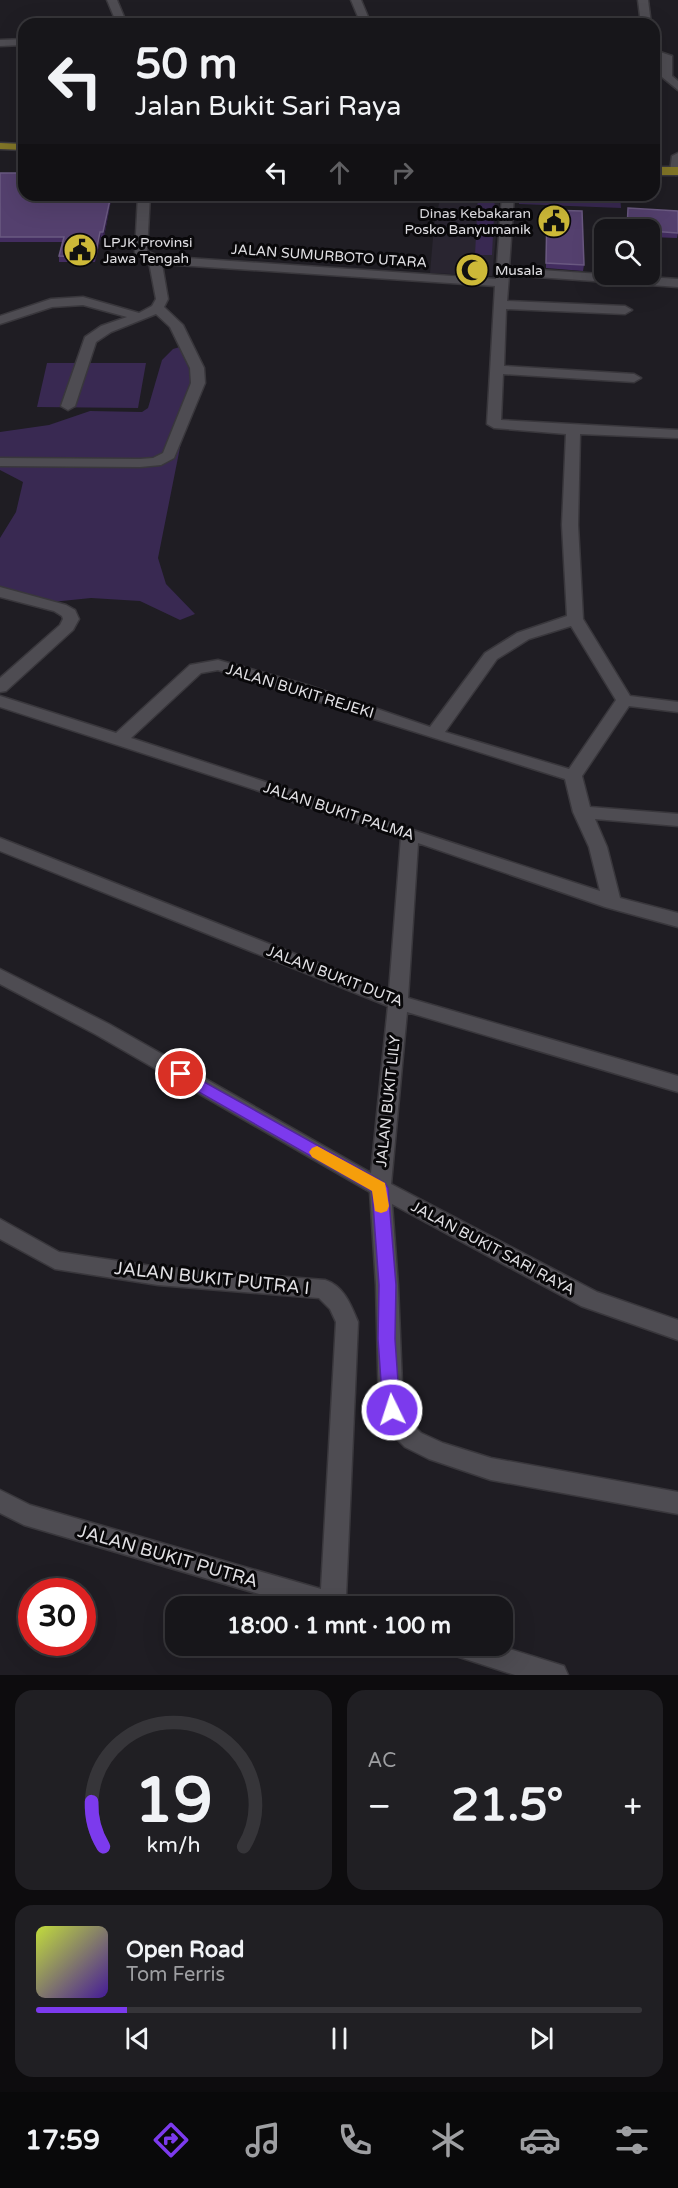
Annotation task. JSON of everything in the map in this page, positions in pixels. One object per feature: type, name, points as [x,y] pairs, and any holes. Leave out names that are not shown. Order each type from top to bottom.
[{"type":"main road","points":[[0,146],[18,147]]},
{"type":"main road","points":[[660,171],[677,171]]},
{"type":"street","points":[[112,0],[120,18]]},
{"type":"street","points":[[356,0],[364,18]]},
{"type":"street","points":[[643,0],[645,18]]},
{"type":"street","points":[[0,43],[18,42]]},
{"type":"street","points":[[660,52],[678,51]]},
{"type":"street","points":[[660,53],[667,56],[668,77],[678,87]]},
{"type":"street","points":[[677,171],[678,156]]},
{"type":"street","points":[[68,406],[90,340],[106,329],[157,309],[162,299],[155,260],[141,253],[144,201]]},
{"type":"street","points":[[508,201],[495,425],[678,434]]},
{"type":"street","name":"JALAN SUMURBOTO UTARA","points":[[155,260],[678,283]]},
{"type":"street","points":[[0,320],[5,316],[51,303],[83,301],[141,317]]},
{"type":"street","points":[[500,305],[625,310]]},
{"type":"street","points":[[0,462],[140,463],[156,462],[169,455],[198,383],[196,368],[176,325],[157,309]]},
{"type":"street","points":[[497,370],[634,378]]},
{"type":"street","points":[[573,430],[570,525],[575,619],[624,700]]},
{"type":"street","points":[[0,592],[60,608],[69,613],[71,619],[67,627],[0,687]]},
{"type":"street","points":[[434,734],[491,656],[523,636],[575,619]]},
{"type":"street","name":"JALAN BUKIT REJEKI","points":[[119,740],[196,669],[218,665],[301,688],[434,734],[573,776]]},
{"type":"street","points":[[624,700],[678,707]]},
{"type":"street","points":[[612,902],[597,846],[574,789],[573,776],[624,700]]},
{"type":"street","name":"JALAN BUKIT PALMA","points":[[0,701],[612,902],[678,920]]},
{"type":"street","points":[[582,812],[678,820]]},
{"type":"street","name":"JALAN BUKIT LILY","points":[[410,834],[398,1002],[380,1188],[392,1410],[399,1426],[413,1440],[437,1452],[491,1469],[678,1503]]},
{"type":"street","name":"JALAN BUKIT DUTA","points":[[0,844],[398,1002],[678,1084]]},
{"type":"street","name":"JALAN BUKIT SARI RAYA","points":[[0,976],[102,1029],[380,1188],[589,1299],[678,1330]]},
{"type":"street","name":"JALAN BUKIT PUTRA I","points":[[0,1228],[55,1260],[158,1276],[325,1289],[339,1303],[347,1322],[336,1596]]},
{"type":"street","name":"JALAN BUKIT PUTRA","points":[[0,1501],[24,1514],[302,1596]]},
{"type":"street","points":[[494,1656],[555,1675]]},
{"type":"shaded area","points":[[440,201],[499,201],[492,276],[430,273],[434,226]]},
{"type":"shaded area","points":[[478,201],[495,201],[492,255],[475,255]]},
{"type":"shaded area","points":[[519,201],[620,201],[621,208],[519,204]]},
{"type":"shaded area","points":[[190,344],[194,377],[158,558],[166,584],[195,614],[180,620],[140,601],[91,598],[52,602],[0,589],[0,538],[16,512],[23,482],[0,470],[0,432],[49,425],[90,411],[142,412],[148,408],[162,360],[173,349]]},
{"type":"shaded area","points":[[47,363],[146,363],[138,408],[37,407]]},
{"type":"building","points":[[0,173],[18,173],[18,201],[110,201],[95,257],[59,256],[64,237],[0,237]]},
{"type":"building","points":[[628,208],[678,211],[678,233],[660,232],[660,219],[628,219]]},
{"type":"building","points":[[547,210],[582,211],[584,265],[546,263]]},
{"type":"slow traffic","points":[[317,1152],[380,1188],[381,1206]]},
{"type":"place","name":"Dinas Kebakaran Posko Banyumanik","points":[[554,221]]},
{"type":"place","name":"LPJK Provinsi Jawa Tengah","points":[[80,250]]},
{"type":"place","name":"Musala","points":[[472,270]]},
{"type":"route","points":[[181,1074],[380,1188],[392,1410]]}]
